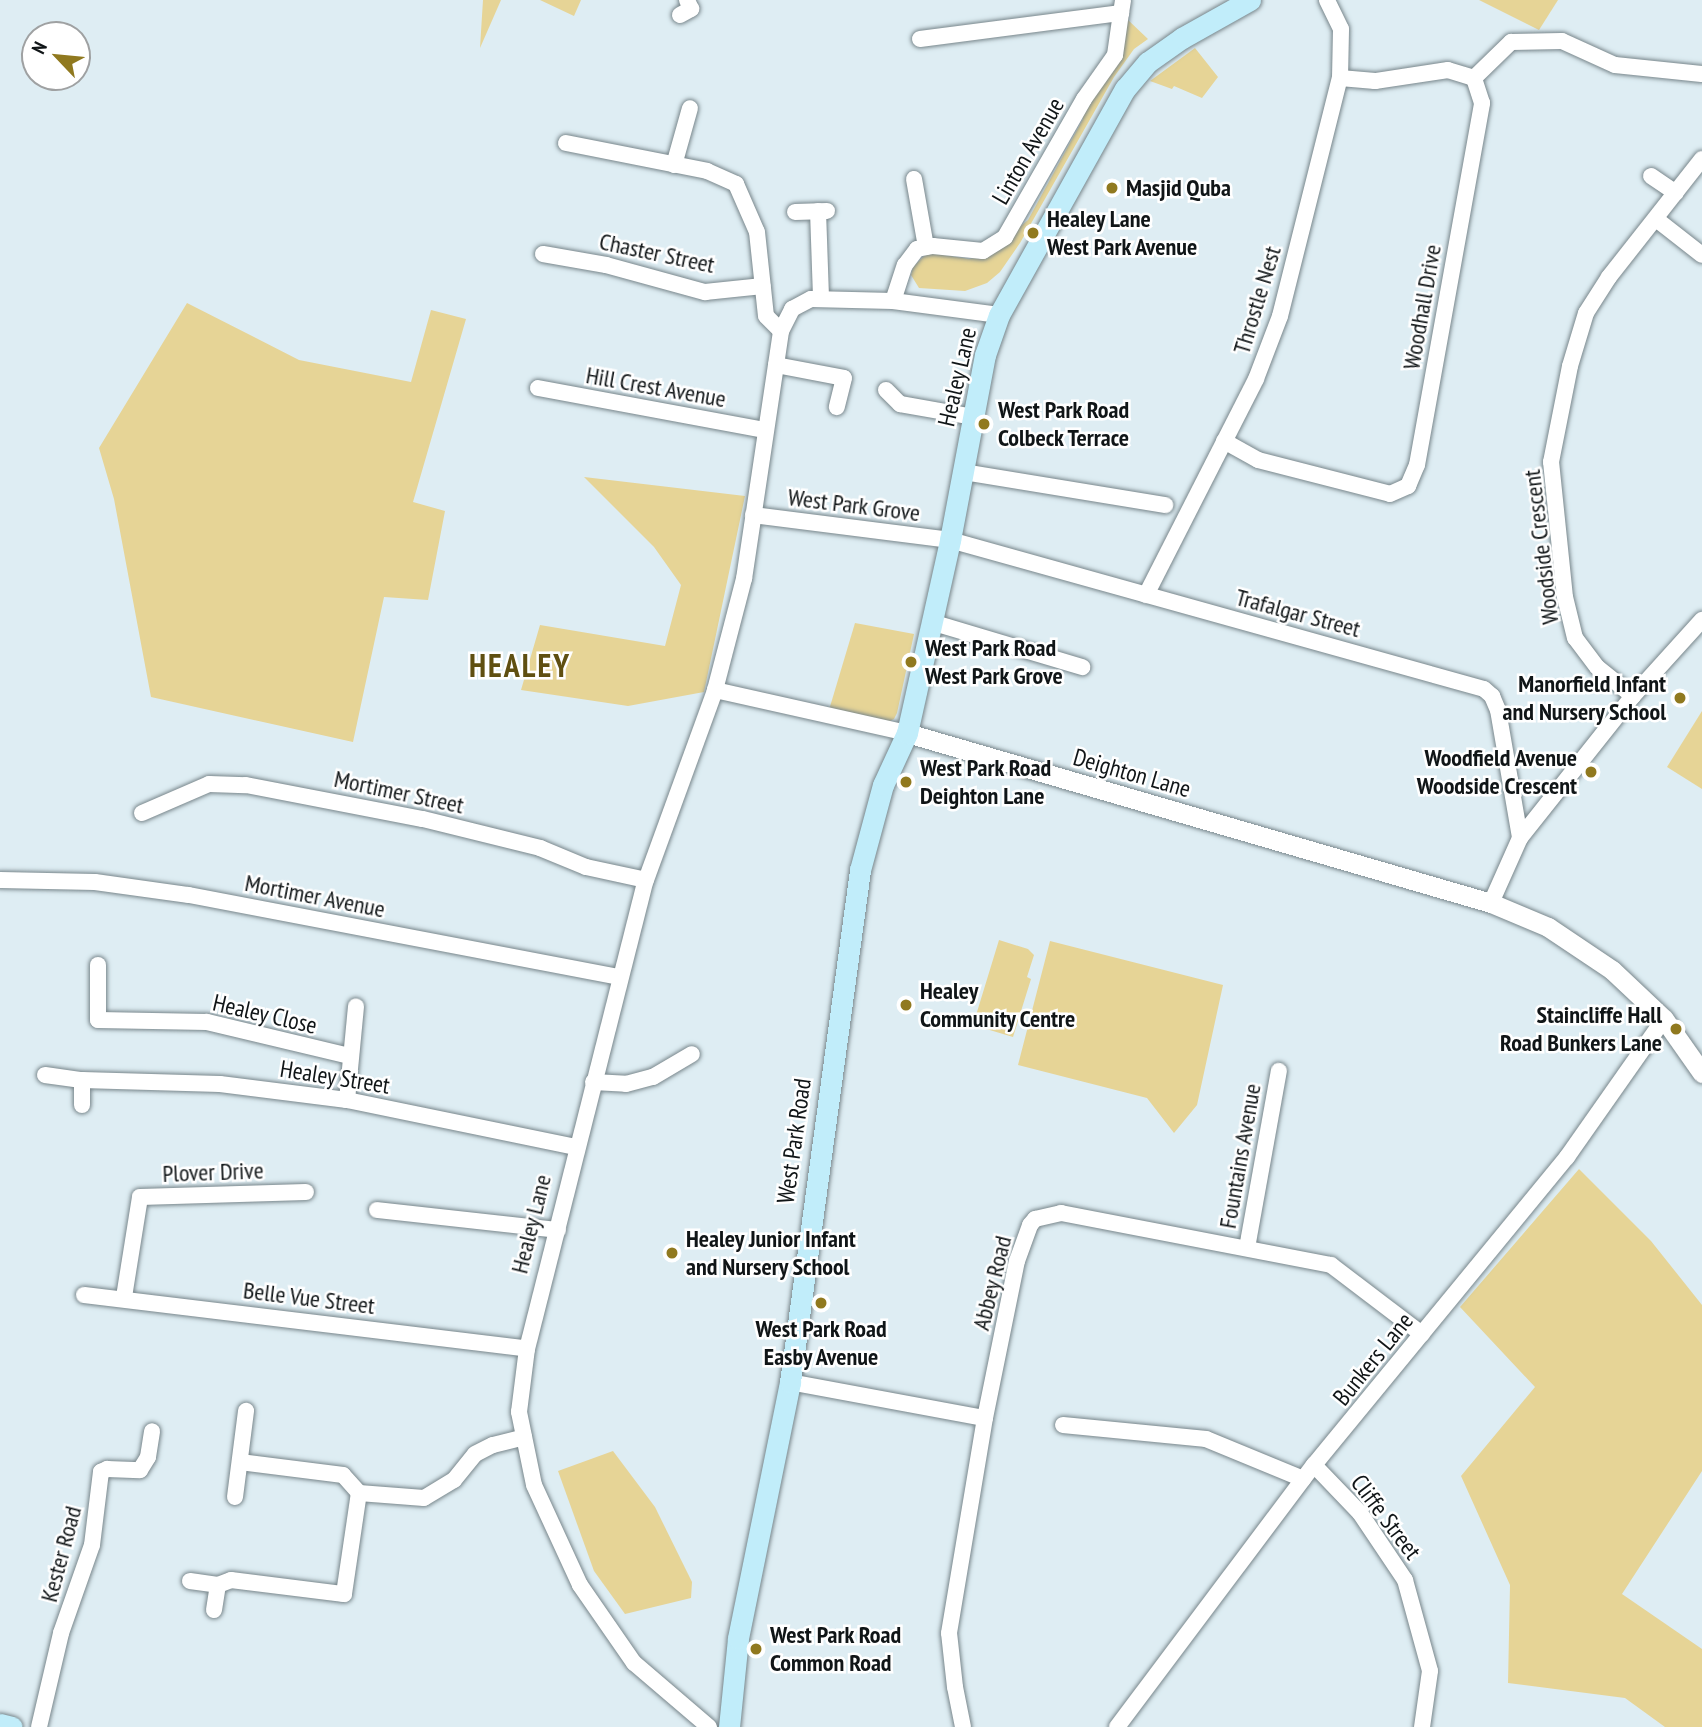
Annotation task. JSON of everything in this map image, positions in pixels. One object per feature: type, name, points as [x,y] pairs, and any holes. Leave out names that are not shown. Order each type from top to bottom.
[{"type":"main road","name":"Healey Lane","points":[[907,733],[950,540],[985,355],[999,315],[1125,89],[1149,62],[1182,38],[1250,0]]},
{"type":"main road","name":"West Park Road","points":[[729,1727],[738,1638],[790,1382],[821,1131],[860,870],[883,785],[907,733]]},
{"type":"main road","points":[[0,1724],[12,1727]]},
{"type":"street","name":"Throstle Nest","points":[[1146,595],[1256,379],[1280,316],[1340,78],[1341,29],[1327,0]]},
{"type":"street","points":[[920,39],[1122,7]]},
{"type":"street","name":"Linton Avenue","points":[[926,247],[983,251],[1005,237],[1090,89],[1115,55],[1122,7]]},
{"type":"street","points":[[1340,78],[1375,81],[1448,71],[1474,78],[1511,42],[1562,41],[1615,65],[1702,74]]},
{"type":"street","name":"Woodhall Drive","points":[[1224,441],[1258,460],[1360,488],[1390,494],[1408,486],[1417,465],[1482,103],[1474,78]]},
{"type":"street","points":[[674,165],[690,108]]},
{"type":"street","points":[[566,143],[707,171],[736,184],[757,232],[766,316],[781,331],[792,309],[811,299],[893,301],[999,315]]},
{"type":"street","name":"Woodside Crescent","points":[[1633,696],[1597,667],[1575,638],[1565,597],[1551,462],[1570,366],[1586,313],[1609,277],[1702,159]]},
{"type":"street","points":[[1651,176],[1676,193]]},
{"type":"street","points":[[893,301],[905,265],[917,249],[926,247],[914,179]]},
{"type":"street","points":[[795,212],[822,211],[821,299]]},
{"type":"street","points":[[1656,219],[1702,255]]},
{"type":"street","name":"Chaster Street","points":[[542,254],[606,265],[705,292],[763,286]]},
{"type":"street","name":"Healey Lane","points":[[709,1727],[634,1663],[580,1585],[534,1485],[519,1412],[527,1349],[576,1147],[646,880],[715,690],[744,579],[781,331]]},
{"type":"street","points":[[776,365],[844,378],[836,407]]},
{"type":"street","name":"Hill Crest Avenue","points":[[538,388],[765,430]]},
{"type":"street","points":[[887,390],[900,404],[974,416]]},
{"type":"street","points":[[963,472],[1165,505]]},
{"type":"street","name":"West Park Grove","points":[[753,515],[950,540]]},
{"type":"street","name":"Trafalgar Street","points":[[950,540],[1484,689],[1492,696],[1498,710],[1520,838]]},
{"type":"street","points":[[1491,903],[1520,838],[1633,696],[1702,620]]},
{"type":"street","points":[[932,622],[1082,667]]},
{"type":"street","name":"Deighton Lane","points":[[715,690],[907,733],[1491,903],[1548,927],[1612,970],[1664,1019],[1702,1073]]},
{"type":"street","name":"Mortimer Street","points":[[142,813],[209,783],[246,785],[423,819],[540,848],[586,867],[646,880]]},
{"type":"street","name":"Mortimer Avenue","points":[[0,880],[95,882],[188,895],[620,977]]},
{"type":"street","name":"Healey Close","points":[[98,965],[98,1020],[206,1023],[350,1056]]},
{"type":"street","name":"Healey Close","points":[[347,1100],[356,1006]]},
{"type":"street","name":"Bunkers Lane","points":[[1117,1727],[1314,1465],[1567,1157],[1664,1019]]},
{"type":"street","points":[[593,1082],[626,1084],[653,1077],[692,1055]]},
{"type":"street","name":"Fountains Avenue","points":[[1247,1248],[1279,1071]]},
{"type":"street","name":"Healey Street","points":[[46,1075],[82,1080],[220,1084],[347,1100],[576,1147]]},
{"type":"street","points":[[82,1080],[82,1105]]},
{"type":"street","name":"Plover Drive","points":[[124,1297],[140,1197],[306,1192]]},
{"type":"street","points":[[377,1210],[558,1230]]},
{"type":"street","name":"Abbey Road","points":[[963,1727],[949,1633],[985,1418],[1017,1261],[1030,1225],[1035,1219],[1061,1213],[1331,1265],[1422,1334]]},
{"type":"street","name":"Belle Vue Street","points":[[84,1295],[124,1297],[527,1349]]},
{"type":"street","points":[[790,1382],[985,1418]]},
{"type":"street","points":[[236,1497],[246,1411]]},
{"type":"street","points":[[1063,1425],[1206,1440],[1303,1479]]},
{"type":"street","name":"Kester Road","points":[[39,1727],[61,1633],[92,1545],[102,1472],[107,1469],[140,1470],[148,1457],[152,1431]]},
{"type":"street","points":[[240,1462],[343,1475],[359,1493],[424,1499],[454,1480],[475,1454],[493,1445],[524,1437]]},
{"type":"street","name":"Cliffe Street","points":[[1314,1465],[1360,1513],[1405,1580],[1430,1671],[1422,1727]]},
{"type":"street","points":[[190,1581],[218,1586],[232,1580],[344,1594],[359,1493]]},
{"type":"street","points":[[214,1610],[218,1586]]},
{"type":"shaded area","points":[[483,0],[501,0],[480,48]]},
{"type":"shaded area","points":[[540,0],[581,0],[574,16]]},
{"type":"shaded area","points":[[1479,0],[1558,0],[1539,30]]},
{"type":"shaded area","points":[[1127,19],[1148,39],[1134,49],[1114,77],[1020,243],[1000,272],[987,283],[965,291],[919,288],[911,275],[913,267],[924,256],[932,253],[969,259],[985,256],[1028,220],[1083,119],[1082,110]]},
{"type":"shaded area","points":[[1195,48],[1218,77],[1202,98],[1174,86],[1172,89],[1150,81]]},
{"type":"shaded area","points":[[187,303],[299,360],[411,382],[431,310],[466,319],[413,502],[445,511],[428,600],[384,597],[353,742],[151,697],[114,499],[99,448]]},
{"type":"shaded area","points":[[584,477],[745,496],[704,692],[628,706],[521,690],[540,625],[665,646],[681,585],[654,547]]},
{"type":"shaded area","points":[[855,623],[914,634],[897,713],[894,719],[886,723],[829,710]]},
{"type":"shaded area","points":[[1702,711],[1702,789],[1667,767]]},
{"type":"shaded area","points":[[999,940],[1028,949],[1034,955],[1027,977],[1031,979],[1013,1037],[973,1025]]},
{"type":"shaded area","points":[[1050,941],[1223,985],[1197,1105],[1174,1133],[1147,1098],[1018,1065]]},
{"type":"shaded area","points":[[1579,1169],[1651,1241],[1702,1305],[1702,1471],[1622,1594],[1702,1649],[1702,1727],[1665,1727],[1625,1698],[1508,1683],[1510,1585],[1461,1476],[1535,1387],[1460,1307]]},
{"type":"shaded area","points":[[613,1451],[655,1507],[692,1582],[691,1598],[625,1614],[594,1571],[558,1471]]},
{"type":"place","name":"Masjid Quba","points":[[1112,188]]},
{"type":"place","name":"Healey Lane West Park Avenue","points":[[1033,233]]},
{"type":"place","name":"West Park Road Colbeck Terrace","points":[[984,424]]},
{"type":"place","name":"West Park Road West Park Grove","points":[[911,662]]},
{"type":"place","name":"Manorfield Infant and Nursery School","points":[[1680,698]]},
{"type":"place","name":"Woodfield Avenue Woodside Crescent","points":[[1591,772]]},
{"type":"place","name":"West Park Road Deighton Lane","points":[[906,782]]},
{"type":"place","name":"Healey Community Centre","points":[[906,1005]]},
{"type":"place","name":"Staincliffe Hall Road Bunkers Lane","points":[[1676,1029]]},
{"type":"place","name":"Healey Junior Infant and Nursery School","points":[[672,1253]]},
{"type":"place","name":"West Park Road Easby Avenue","points":[[821,1303]]},
{"type":"place","name":"West Park Road Common Road","points":[[756,1649]]},
{"type":"district","name":"HEALEY","points":[[520,665]]}]
